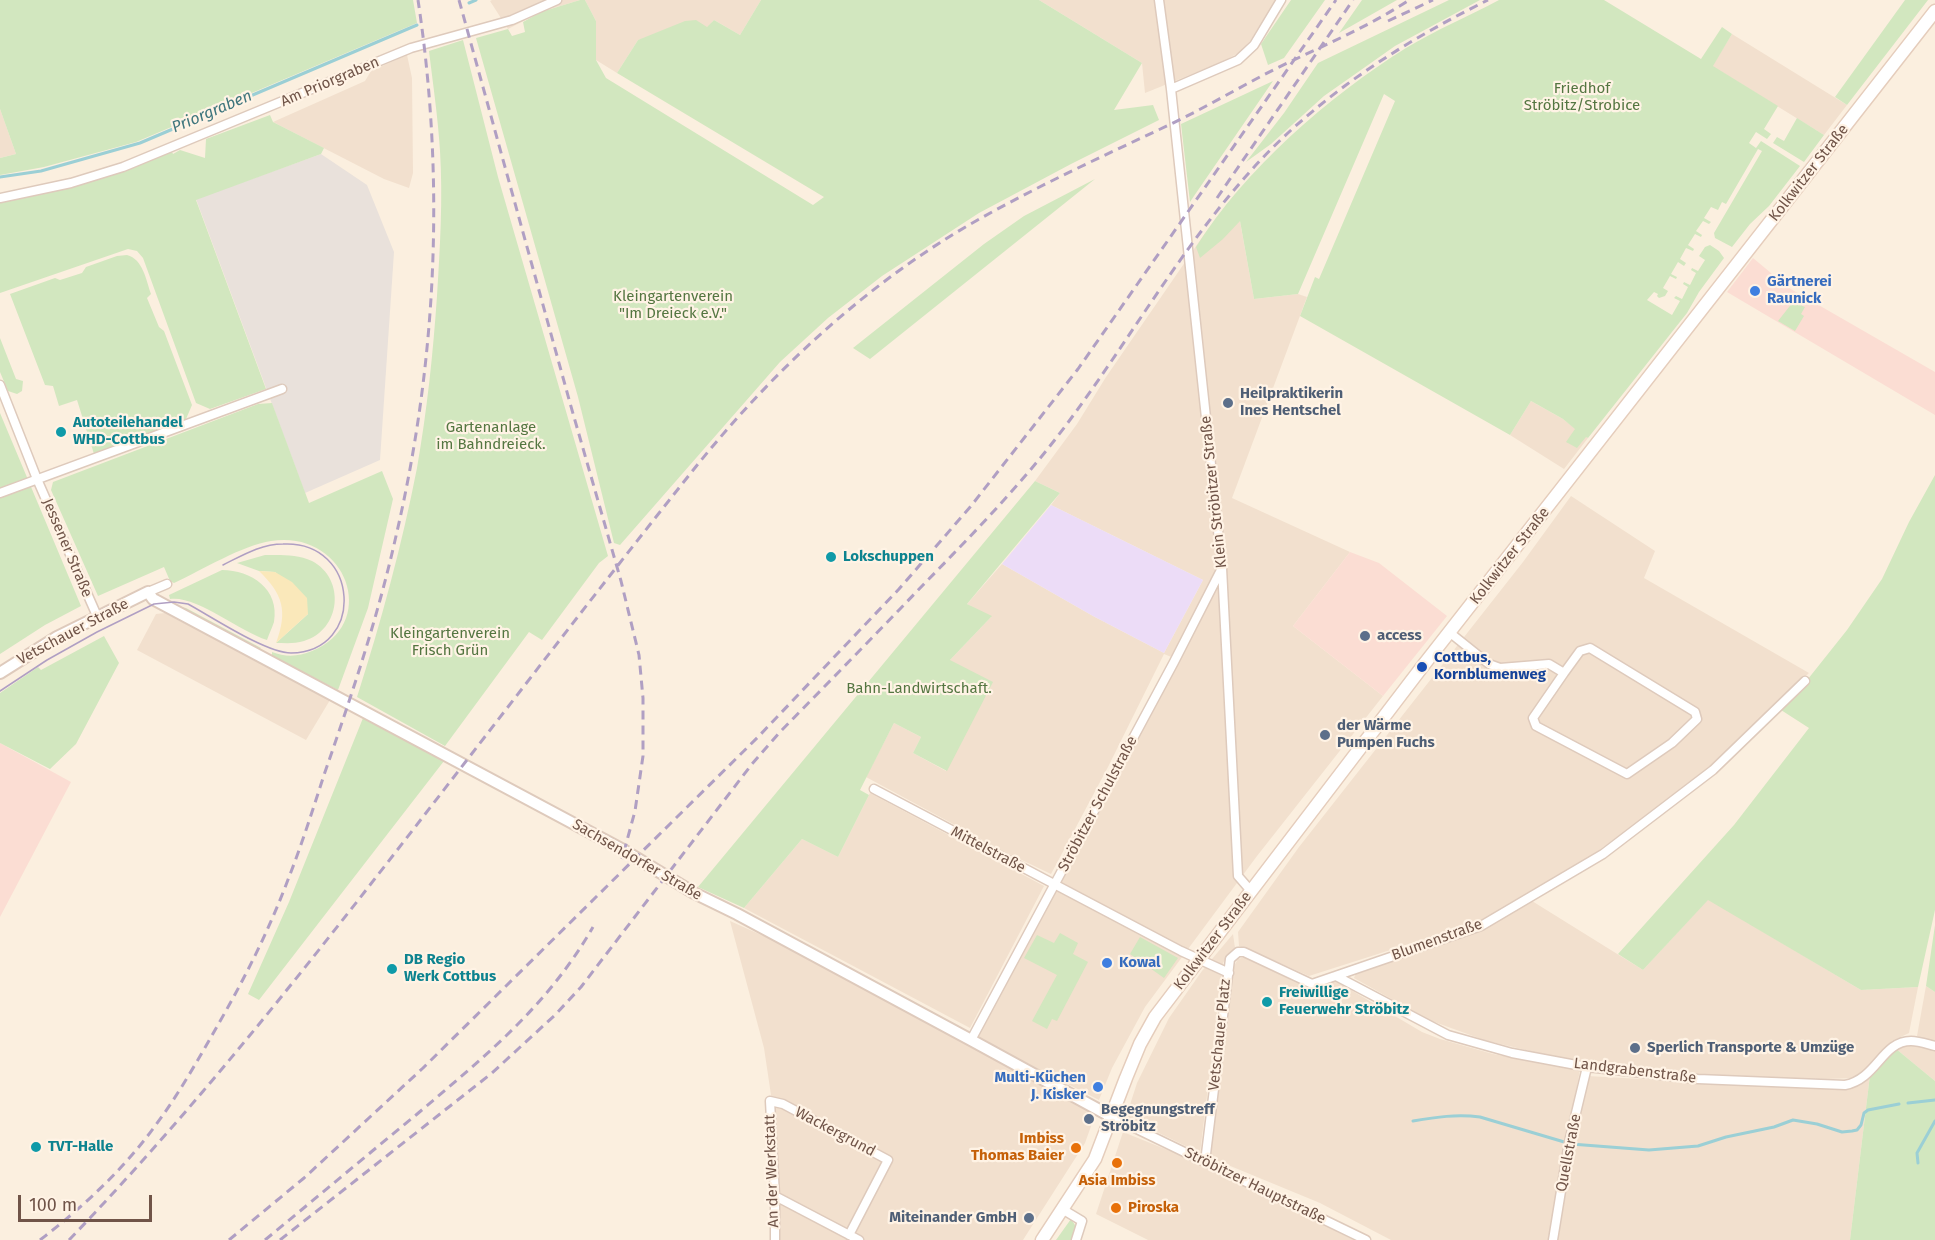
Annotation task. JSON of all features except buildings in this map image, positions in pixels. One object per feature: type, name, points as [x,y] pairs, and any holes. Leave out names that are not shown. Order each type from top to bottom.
[{"type":"main road","name":"Kolkwitzer Straße","points":[[1042,1240],[1095,1159],[1137,1052],[1155,1017],[1449,632],[1935,10]]},
{"type":"street","name":"Am Priorgraben","points":[[0,198],[71,183],[123,167],[411,48],[512,20],[557,0]]},
{"type":"street","name":"Klein Ströbitzer Straße","points":[[1159,0],[1171,89],[1222,568],[1238,876],[1251,891]]},
{"type":"street","points":[[1171,89],[1238,60],[1254,45],[1281,0]]},
{"type":"street","name":"Jessener Straße","points":[[0,385],[4,404],[97,616]]},
{"type":"street","points":[[37,479],[282,389]]},
{"type":"street","name":"Jessener Straße","points":[[0,493],[37,479]]},
{"type":"street","name":"Ströbitzer Schulstraße","points":[[971,1040],[1222,568]]},
{"type":"street","name":"Vetschauer Straße","points":[[0,673],[34,650],[97,616],[167,584]]},
{"type":"street","name":"Sachsendorfer Straße","points":[[148,592],[161,603],[625,851],[694,893],[737,914],[1112,1117]]},
{"type":"street","points":[[1449,632],[1489,664],[1500,668],[1549,664],[1564,673]]},
{"type":"street","points":[[1590,648],[1695,712],[1697,719],[1672,743],[1627,774],[1536,726],[1533,718],[1564,673],[1580,651],[1590,648]]},
{"type":"street","name":"Blumenstraße","points":[[1229,974],[1230,959],[1238,952],[1244,952],[1312,984],[1481,926],[1603,854],[1713,770],[1805,681]]},
{"type":"street","name":"Mittelstraße","points":[[873,789],[1199,959]]},
{"type":"street","name":"Vetschauer Platz","points":[[1199,959],[1229,974],[1205,1162]]},
{"type":"street","name":"Landgrabenstraße","points":[[1336,976],[1448,1035],[1512,1053],[1587,1067],[1698,1079],[1845,1085],[1863,1078],[1893,1046],[1912,1041],[1935,1046]]},
{"type":"street","name":"Quellstraße","points":[[1553,1240],[1569,1144],[1587,1067]]},
{"type":"street","name":"An der Werkstatt","points":[[770,1101],[775,1240]]},
{"type":"street","name":"Wackergrund","points":[[770,1101],[783,1104],[888,1161],[849,1235]]},
{"type":"street","name":"Ströbitzer Hauptstraße","points":[[1112,1117],[1366,1240]]},
{"type":"street","points":[[775,1196],[859,1240]]},
{"type":"street","points":[[1062,1209],[1082,1221],[1076,1240]]},
{"type":"shaded area","points":[[580,0],[541,12],[508,29],[490,1]]},
{"type":"shaded area","points":[[585,0],[761,0],[740,35],[714,20],[707,28],[638,40],[617,73],[596,60],[596,21]]},
{"type":"shaded area","points":[[1039,0],[1277,0],[1240,52],[1222,62],[1145,93],[1142,63]]},
{"type":"shaded area","points":[[1732,34],[1847,105],[1824,135],[1712,66]]},
{"type":"shaded area","points":[[407,55],[412,78],[413,173],[409,188],[384,179],[273,122],[365,81],[371,71]]},
{"type":"shaded area","points":[[0,109],[16,154],[0,158]]},
{"type":"shaded area","points":[[321,154],[367,185],[394,252],[380,460],[305,493],[196,199]]},
{"type":"shaded area","points":[[1235,194],[1254,299],[1298,294],[1307,297],[1232,498],[1350,552],[1293,626],[1383,696],[1257,856],[1145,1007],[1112,1068],[1099,1100],[976,1037],[1179,660],[1164,654],[1108,767],[1051,874],[1005,852],[866,777],[894,723],[921,737],[913,753],[946,771],[949,661],[991,617],[967,604],[1002,564],[1164,653],[1203,580],[1051,505],[1060,493],[1035,481],[1077,424],[1106,377],[1203,236]]},
{"type":"shaded area","name":"Gärtnerei Raunick","points":[[1753,258],[1789,288],[1935,372],[1935,415],[1727,292]]},
{"type":"shaded area","points":[[1531,401],[1563,419],[1588,438],[1564,469],[1510,435]]},
{"type":"shaded area","points":[[1571,496],[1655,551],[1644,578],[1809,673],[1705,773],[1591,856],[1478,922],[1309,976],[1239,946],[1238,932],[1299,847],[1523,562]]},
{"type":"shaded area","points":[[1051,505],[1203,580],[1164,653],[1002,564]]},
{"type":"shaded area","points":[[1350,552],[1379,563],[1447,616],[1383,696],[1293,626]]},
{"type":"shaded area","points":[[165,613],[330,700],[306,740],[137,650],[156,614]]},
{"type":"shaded area","points":[[0,743],[71,782],[0,917]]},
{"type":"shaded area","points":[[870,793],[1044,886],[970,1028],[744,908],[802,839],[838,857]]},
{"type":"shaded area","points":[[1708,899],[1861,990],[1918,987],[1909,1033],[1892,1041],[1857,1078],[1702,1076],[1605,1062],[1563,1059],[1484,1040],[1429,1020],[1354,978],[1356,973],[1487,926],[1532,901],[1643,970]]},
{"type":"shaded area","points":[[730,921],[777,942],[1095,1115],[1085,1143],[1023,1240],[778,1240],[778,1176],[774,1115],[764,1048]]},
{"type":"shaded area","points":[[1233,934],[1235,948],[1223,963],[1200,1153],[1126,1117],[1137,1083],[1169,1018],[1202,971]]},
{"type":"shaded area","points":[[1245,957],[1307,988],[1334,980],[1422,1032],[1440,1039],[1493,1054],[1580,1070],[1548,1240],[1391,1240],[1320,1203],[1211,1158],[1211,1135],[1234,966],[1238,959]]},
{"type":"shaded area","points":[[1926,986],[1935,992],[1935,1042],[1920,1039],[1917,1036]]},
{"type":"shaded area","points":[[1923,1046],[1935,1051],[1935,1081],[1895,1048]]},
{"type":"shaded area","points":[[1870,1075],[1850,1240],[1558,1240],[1573,1142],[1587,1076],[1824,1089],[1851,1087]]},
{"type":"shaded area","points":[[1123,1132],[1185,1157],[1354,1240],[1148,1240],[1096,1214]]},
{"type":"green space","points":[[0,0],[413,0],[417,23],[136,142],[44,167],[0,175],[0,158],[16,154],[0,109]]},
{"type":"green space","name":"Kleingartenverein \"Im Dreieck e.V.\"","points":[[585,0],[596,21],[596,60],[606,78],[813,205],[824,197],[617,73],[638,40],[685,21],[696,20],[707,27],[714,20],[740,35],[761,0],[1039,0],[1142,63],[1114,110],[1153,105],[1159,120],[979,213],[882,276],[828,318],[780,362],[620,545],[614,543],[578,397],[476,38],[508,29],[512,36],[525,32],[523,22],[541,12]]},
{"type":"green space","points":[[1291,0],[1325,0],[1284,58],[1268,65],[1261,44]]},
{"type":"green space","points":[[1362,0],[1397,0],[1339,33]]},
{"type":"green space","points":[[1449,0],[1480,0],[1395,46],[1324,96],[1271,144],[1246,162],[1284,113],[1318,63]]},
{"type":"green space","name":"Friedhof Ströbitz/Strobice","points":[[1499,0],[1604,0],[1701,59],[1722,27],[1732,34],[1713,66],[1778,106],[1764,129],[1771,134],[1767,139],[1756,132],[1749,143],[1756,148],[1761,141],[1800,166],[1769,206],[1750,224],[1732,247],[1715,238],[1714,233],[1762,151],[1758,149],[1726,204],[1722,202],[1718,210],[1711,207],[1704,218],[1711,222],[1709,224],[1703,221],[1696,231],[1702,235],[1701,237],[1695,234],[1688,245],[1694,249],[1693,251],[1686,248],[1680,259],[1686,263],[1684,266],[1678,262],[1671,274],[1677,277],[1676,279],[1670,276],[1663,288],[1668,291],[1665,296],[1659,298],[1654,292],[1647,300],[1672,315],[1680,301],[1674,298],[1676,296],[1682,299],[1688,287],[1683,284],[1684,282],[1690,285],[1696,273],[1691,270],[1692,268],[1698,271],[1705,260],[1699,256],[1705,247],[1710,245],[1724,258],[1687,313],[1588,438],[1586,437],[1577,448],[1566,442],[1575,429],[1563,419],[1531,401],[1510,435],[1300,316],[1315,277],[1319,279],[1395,101],[1384,94],[1298,294],[1254,299],[1240,221],[1200,258],[1196,247],[1216,218],[1264,162],[1319,111],[1406,48]]},
{"type":"green space","points":[[1905,0],[1928,0],[1847,105],[1835,97]]},
{"type":"green space","points":[[463,40],[498,177],[608,556],[599,563],[542,640],[529,632],[445,746],[357,697],[383,612],[405,526],[424,425],[434,339],[441,187],[438,126],[429,51]]},
{"type":"green space","points":[[1273,81],[1194,196],[1190,202],[1181,124]]},
{"type":"green space","points":[[270,115],[273,122],[324,148],[321,154],[196,200],[266,389],[210,409],[196,403],[143,258],[137,251],[128,249],[0,293],[0,202],[87,182],[180,150],[205,158],[206,139]]},
{"type":"green space","points":[[1797,118],[1824,135],[1804,162],[1773,143],[1777,137],[1784,141]]},
{"type":"green space","points":[[1095,179],[870,359],[853,348],[984,244],[1024,216]]},
{"type":"green space","points":[[127,255],[137,261],[143,271],[151,294],[147,298],[159,327],[164,331],[192,405],[186,419],[94,454],[77,400],[59,406],[53,386],[45,385],[10,294],[55,278],[60,280],[82,273],[86,267],[117,256]]},
{"type":"green space","points":[[1793,302],[1805,307],[1801,314],[1804,316],[1795,331],[1778,321]]},
{"type":"green space","points":[[0,338],[16,379],[23,381],[22,391],[17,394],[8,391],[0,372]]},
{"type":"green space","points":[[272,403],[309,503],[382,471],[393,499],[368,608],[338,690],[272,656],[272,652],[292,656],[312,651],[333,638],[345,620],[349,601],[346,581],[335,563],[319,549],[297,541],[260,543],[174,583],[170,581],[164,567],[98,596],[51,490],[53,482],[258,404]]},
{"type":"green space","points":[[0,413],[81,606],[45,625],[0,654]]},
{"type":"green space","points":[[1935,475],[1935,910],[1918,987],[1861,990],[1708,900],[1643,970],[1618,954],[1734,825],[1809,728],[1781,710],[1847,630],[1882,579],[1909,522]]},
{"type":"green space","name":"Bahn-Landwirtschaft.","points":[[1035,481],[1060,493],[967,604],[992,616],[950,660],[993,682],[947,771],[913,753],[921,737],[894,723],[860,790],[869,795],[838,857],[802,839],[744,908],[698,887]]},
{"type":"green space","points":[[265,555],[301,557],[323,569],[334,591],[335,604],[326,626],[316,635],[301,642],[276,643],[308,614],[275,572],[259,571],[237,563]]},
{"type":"green space","points":[[222,570],[243,573],[268,591],[275,610],[274,622],[267,640],[192,602],[170,599],[169,595]]},
{"type":"green space","points":[[176,606],[186,608],[261,648],[258,650]]},
{"type":"green space","points":[[104,636],[119,663],[76,744],[50,769],[0,743],[0,693],[38,667],[41,670]]},
{"type":"green space","points":[[363,718],[444,761],[259,1000],[248,994],[289,902]]},
{"type":"green space","points":[[1935,925],[1935,992],[1926,986]]},
{"type":"green space","points":[[1060,933],[1078,943],[1073,954],[1088,962],[1057,1021],[1052,1019],[1047,1029],[1032,1021],[1057,975],[1024,958],[1037,935],[1054,943]]},
{"type":"green space","points":[[1140,937],[1178,958],[1164,978],[1130,954]]},
{"type":"green space","points":[[1895,1048],[1935,1081],[1935,1240],[1850,1240],[1870,1075]]},
{"type":"green space","points":[[1071,1219],[1077,1228],[1073,1240],[1056,1240]]},
{"type":"sand","points":[[259,571],[275,572],[292,582],[307,598],[308,614],[276,643],[282,621],[281,604],[273,587]]},
{"type":"waterway","name":"Priorgraben","points":[[469,3],[476,0]]},
{"type":"waterway","name":"Priorgraben","points":[[0,177],[41,171],[140,143],[417,25]]},
{"type":"waterway","points":[[1908,1103],[1935,1100]]},
{"type":"waterway","points":[[1413,1121],[1446,1116],[1480,1117],[1571,1144],[1649,1150],[1698,1146],[1793,1120],[1817,1124],[1842,1132],[1852,1131],[1857,1130],[1861,1125],[1864,1113],[1868,1110],[1899,1104]]},
{"type":"waterway","points":[[1918,1163],[1917,1153],[1935,1121]]},
{"type":"tram line","points":[[0,691],[47,660],[154,604],[174,602],[188,604],[254,641],[291,653],[315,648],[332,635],[342,617],[344,597],[339,576],[327,559],[309,547],[275,544],[245,554],[223,565]]},
{"type":"railway","points":[[40,1240],[102,1187],[143,1142],[181,1089],[229,1005],[282,896],[363,657],[389,566],[410,470],[421,403],[428,336],[434,202],[432,135],[418,0]]},
{"type":"railway","points":[[459,0],[621,581],[639,655],[643,698],[643,756],[635,811],[622,859]]},
{"type":"railway","points":[[229,1240],[304,1178],[423,1068],[758,737],[899,589],[971,506],[1078,369],[1336,0]]},
{"type":"railway","points":[[1217,198],[1353,0]]},
{"type":"railway","points":[[69,1240],[158,1144],[284,994],[726,430],[818,337],[885,281],[983,217],[1353,32],[1409,0]]},
{"type":"railway","points":[[1388,21],[1433,0]]},
{"type":"railway","points":[[280,1240],[492,1073],[555,1015],[581,987],[752,764],[779,733],[1017,486],[1046,451],[1095,385],[1189,248],[1266,154],[1294,127],[1355,79],[1420,37],[1488,0]]},
{"type":"railway","points":[[265,1240],[490,1051],[556,982],[593,927]]},
{"type":"place","name":"Gärtnerei Raunick","points":[[1755,291]]},
{"type":"place","name":"Heilpraktikerin Ines Hentschel","points":[[1228,403]]},
{"type":"place","name":"Autoteilehandel WHD-Cottbus","points":[[61,432]]},
{"type":"place","name":"Lokschuppen","points":[[831,557]]},
{"type":"place","name":"access","points":[[1365,636]]},
{"type":"place","name":"Cottbus, Kornblumenweg","points":[[1422,667]]},
{"type":"place","name":"der Wärme Pumpen Fuchs","points":[[1325,735]]},
{"type":"place","name":"Kowal","points":[[1107,963]]},
{"type":"place","name":"DB Regio Werk Cottbus","points":[[392,969]]},
{"type":"place","name":"Freiwillige Feuerwehr Ströbitz","points":[[1267,1002]]},
{"type":"place","name":"Sperlich Transporte & Umzüge","points":[[1635,1048]]},
{"type":"place","name":"Multi-Küchen J. Kisker","points":[[1098,1087]]},
{"type":"place","name":"Begegnungstreff Ströbitz","points":[[1089,1119]]},
{"type":"place","name":"TVT-Halle","points":[[36,1147]]},
{"type":"place","name":"Imbiss Thomas Baier","points":[[1076,1148]]},
{"type":"place","name":"Asia Imbiss","points":[[1117,1163]]},
{"type":"place","name":"Piroska","points":[[1116,1208]]},
{"type":"place","name":"Miteinander GmbH","points":[[1029,1218]]},
{"type":"park label","name":"Gartenanlage im Bahndreieck.","points":[[491,436]]},
{"type":"park label","name":"Kleingartenverein Frisch Grün","points":[[450,642]]}]
